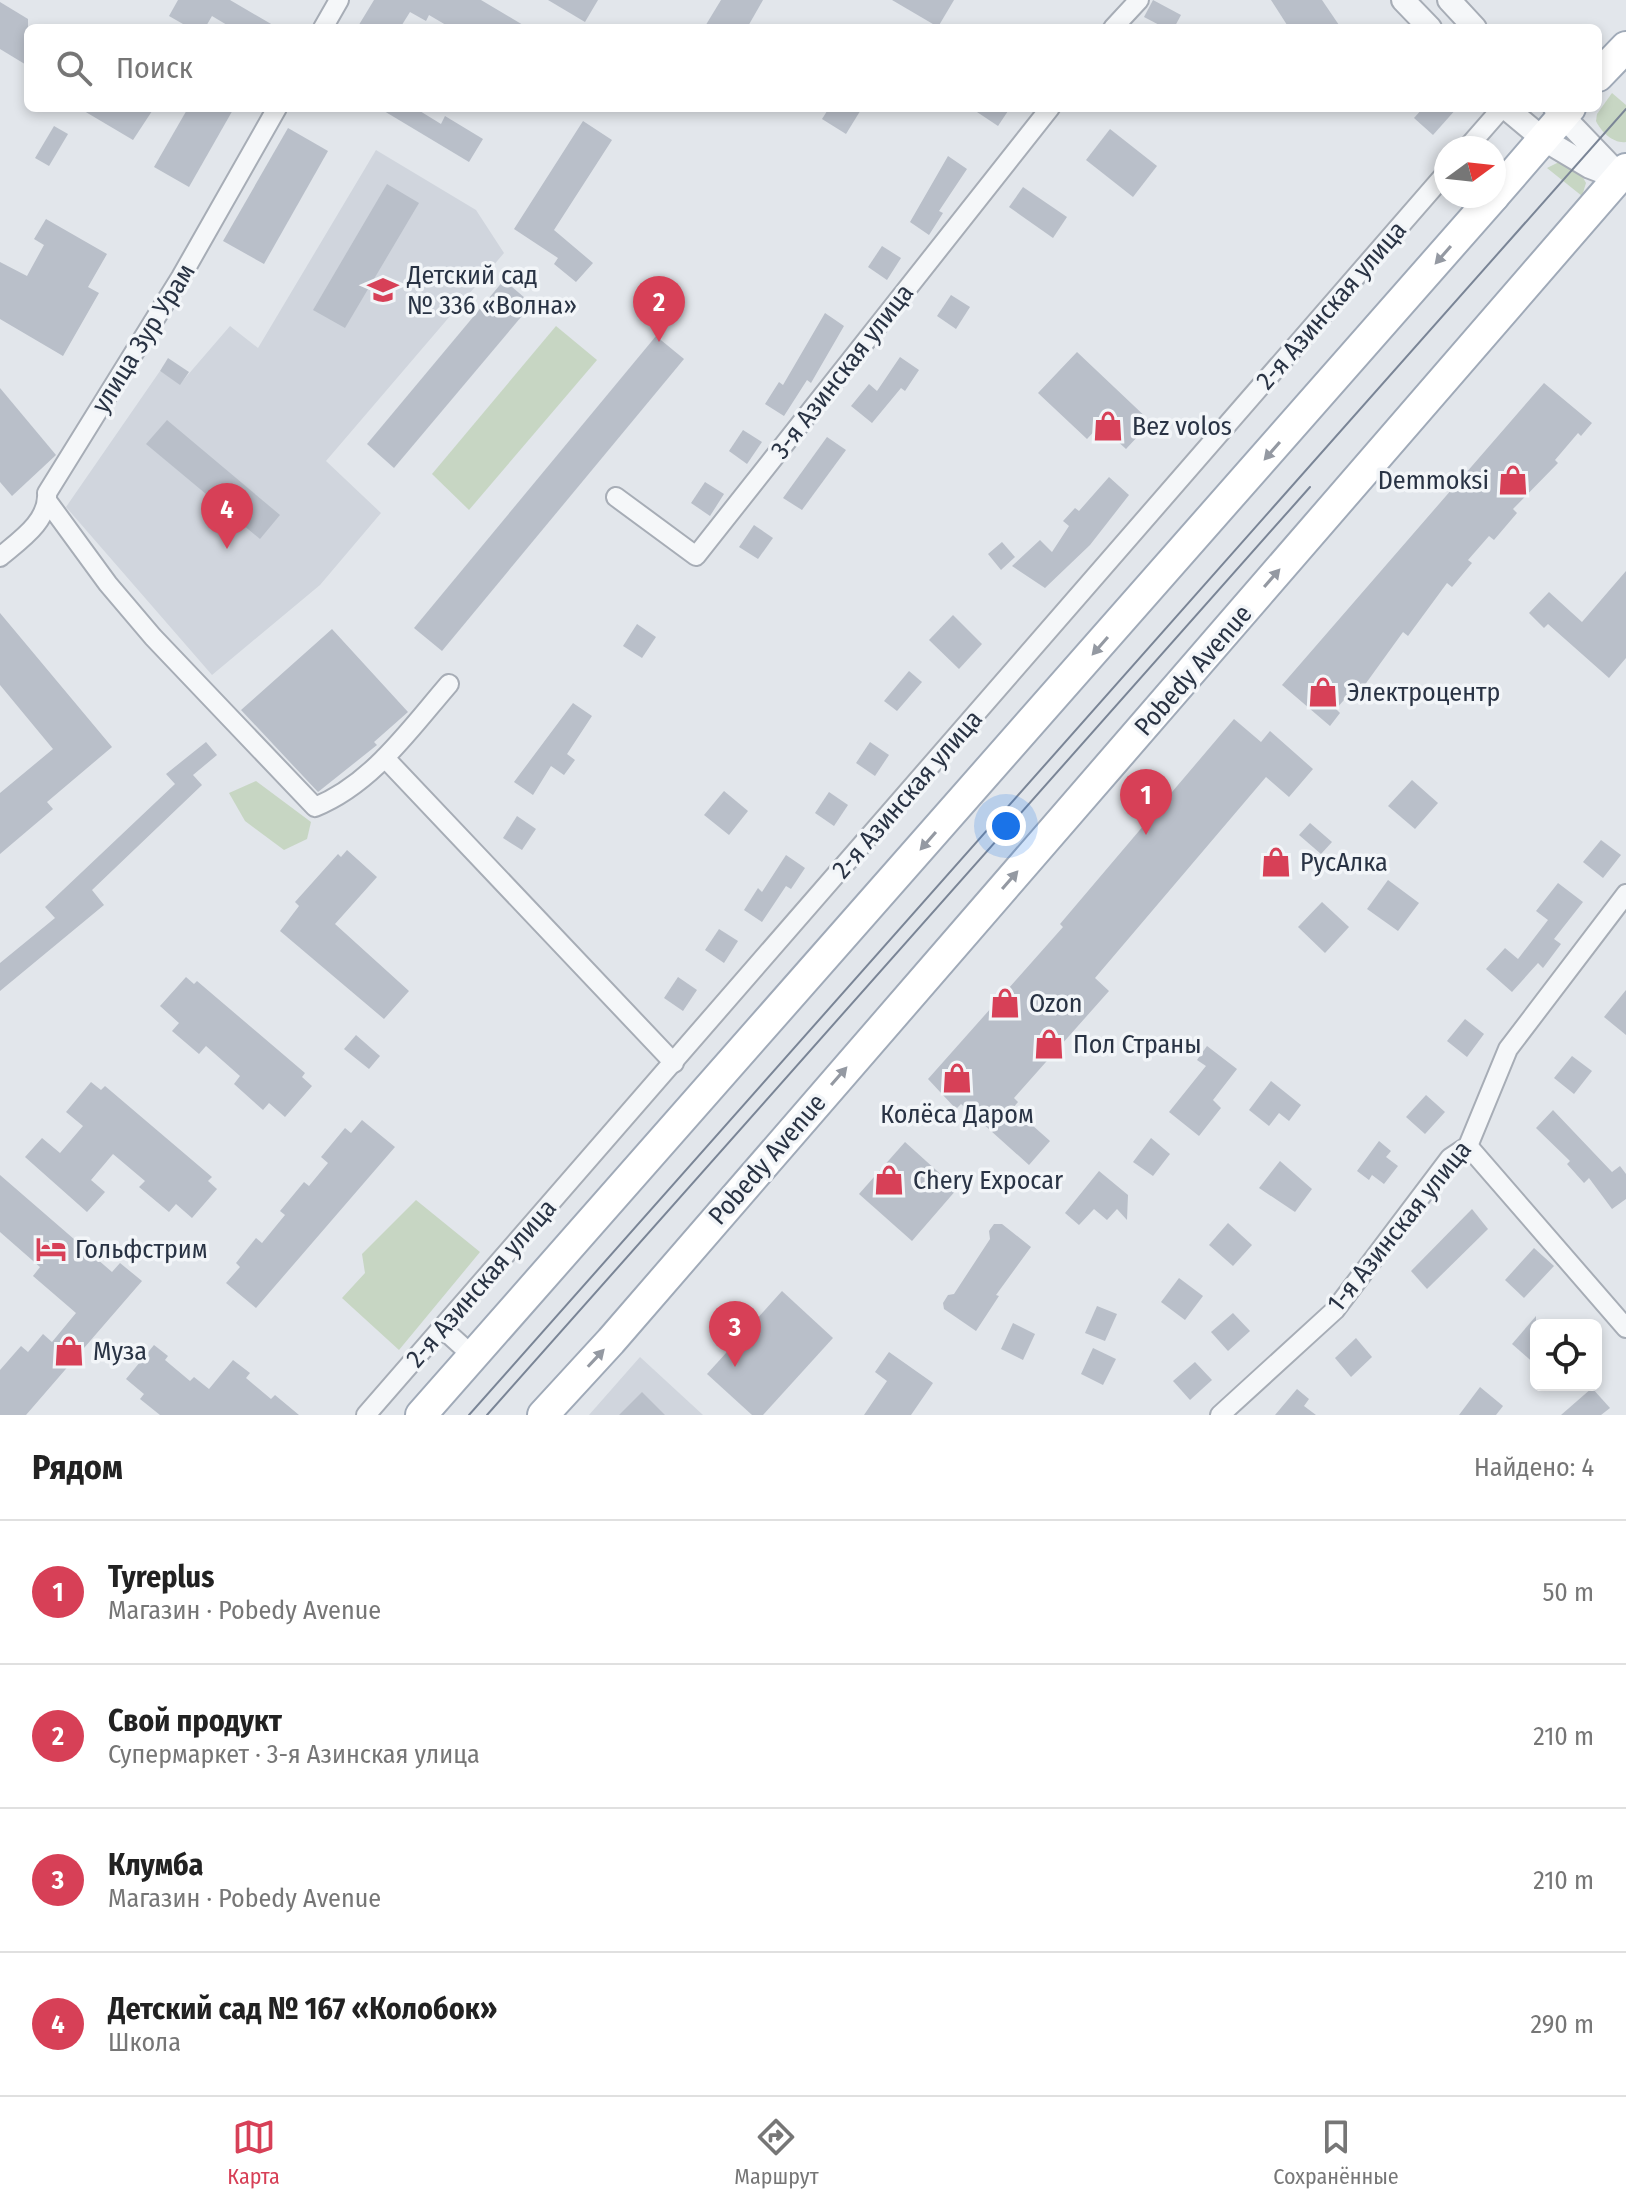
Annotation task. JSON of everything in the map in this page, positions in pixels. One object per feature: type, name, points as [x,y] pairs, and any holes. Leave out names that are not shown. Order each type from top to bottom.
[{"type":"main road","points":[[1602,72],[1626,47]]},
{"type":"main road","points":[[1506,182],[1562,112]]},
{"type":"main road","name":"Pobedy Avenue","points":[[543,1415],[611,1341],[1624,175]]},
{"type":"main road","points":[[421,1415],[1483,208]]},
{"type":"street","points":[[325,24],[339,0]]},
{"type":"street","points":[[1117,24],[1139,0]]},
{"type":"street","points":[[1403,0],[1426,24]]},
{"type":"street","points":[[1449,0],[1471,24]]},
{"type":"street","name":"улица Зур Урам","points":[[0,557],[33,528],[48,502],[47,493],[181,277],[275,112]]},
{"type":"street","name":"3-я Азинская улица","points":[[616,497],[696,556],[1047,112]]},
{"type":"street","points":[[1478,136],[1500,112]]},
{"type":"street","points":[[1509,112],[1543,139],[1590,167],[1624,175]]},
{"type":"street","points":[[1564,112],[1624,175]]},
{"type":"street","name":"2-я Азинская улица","points":[[366,1415],[1434,187]]},
{"type":"street","points":[[48,502],[144,627],[315,807],[351,786],[390,753],[449,684]]},
{"type":"street","points":[[390,753],[674,1063]]},
{"type":"street","name":"1-я Азинская улица","points":[[1220,1415],[1335,1310],[1450,1158],[1468,1146],[1508,1049],[1626,894]]},
{"type":"street","points":[[1468,1146],[1626,1328]]},
{"type":"street","points":[[442,1328],[474,1357]]},
{"type":"shaded area","points":[[376,150],[476,210],[504,253],[326,461],[381,513],[320,585],[212,675],[66,507],[160,371],[180,384],[230,326],[258,348]]},
{"type":"shaded area","points":[[640,1357],[703,1415],[589,1415]]},
{"type":"green space","points":[[1612,93],[1626,105],[1626,142],[1617,141],[1601,129],[1596,121]]},
{"type":"green space","points":[[1557,163],[1575,168],[1581,175],[1586,183],[1582,196],[1547,168]]},
{"type":"green space","points":[[556,326],[597,360],[469,510],[432,474]]},
{"type":"green space","points":[[256,781],[311,822],[307,839],[284,850],[245,821],[229,793]]},
{"type":"green space","points":[[416,1200],[480,1252],[399,1350],[342,1298],[365,1273],[362,1254]]},
{"type":"building","points":[[178,0],[230,0],[271,24],[225,24],[212,16],[207,24],[183,24],[169,16]]},
{"type":"building","points":[[374,0],[481,0],[521,24],[444,24],[429,15],[426,21],[410,12],[402,24],[359,24]]},
{"type":"building","points":[[548,0],[598,0],[585,22]]},
{"type":"building","points":[[721,0],[763,0],[749,24],[706,24]]},
{"type":"building","points":[[892,0],[954,0],[940,24],[933,24]]},
{"type":"building","points":[[1153,0],[1181,15],[1176,24],[1157,24],[1144,17]]},
{"type":"building","points":[[1271,0],[1322,0],[1338,24],[1286,24]]},
{"type":"building","points":[[0,2],[28,19],[28,24],[24,24],[24,64],[0,49]]},
{"type":"building","points":[[86,112],[151,112],[133,140]]},
{"type":"building","points":[[186,112],[232,112],[189,187],[154,167]]},
{"type":"building","points":[[386,112],[422,112],[441,124],[445,116],[483,139],[469,162]]},
{"type":"building","points":[[826,112],[860,112],[846,134],[822,119]]},
{"type":"building","points":[[977,112],[1007,112],[998,126]]},
{"type":"building","points":[[1419,112],[1453,112],[1433,135],[1414,118]]},
{"type":"building","points":[[583,121],[612,140],[554,230],[593,263],[576,282],[554,264],[558,258],[514,229]]},
{"type":"building","points":[[54,126],[68,134],[49,166],[35,158]]},
{"type":"building","points":[[288,128],[328,151],[264,264],[223,241]]},
{"type":"building","points":[[1110,129],[1157,166],[1133,197],[1086,160]]},
{"type":"building","points":[[948,156],[967,169],[939,211],[943,213],[929,235],[910,222]]},
{"type":"building","points":[[387,184],[419,203],[345,328],[313,310]]},
{"type":"building","points":[[1023,187],[1067,217],[1053,238],[1009,207]]},
{"type":"building","points":[[46,219],[107,254],[88,287],[99,293],[63,356],[0,319],[0,262],[27,276],[44,245],[34,239]]},
{"type":"building","points":[[882,246],[901,258],[887,280],[868,267]]},
{"type":"building","points":[[504,280],[532,304],[394,468],[367,444]]},
{"type":"building","points":[[951,295],[970,307],[956,329],[937,316]]},
{"type":"building","points":[[825,313],[844,326],[811,383],[807,380],[784,416],[765,404],[779,382],[783,385]]},
{"type":"building","points":[[656,336],[684,359],[442,651],[414,628]]},
{"type":"building","points":[[1077,352],[1151,422],[1126,449],[1100,425],[1087,439],[1038,393]]},
{"type":"building","points":[[900,357],[919,370],[905,391],[901,388],[872,423],[851,406],[869,384],[877,391]]},
{"type":"building","points":[[168,358],[189,372],[180,385],[160,371]]},
{"type":"building","points":[[1544,383],[1592,423],[1581,436],[1578,433],[1555,460],[1558,463],[1513,509],[1517,513],[1494,540],[1489,536],[1468,560],[1472,563],[1452,587],[1447,583],[1408,636],[1403,632],[1364,686],[1359,683],[1336,709],[1340,713],[1330,726],[1282,685]]},
{"type":"building","points":[[0,388],[56,455],[12,496],[0,482]]},
{"type":"building","points":[[167,420],[280,515],[260,539],[146,444]]},
{"type":"building","points":[[743,430],[762,442],[747,464],[729,451]]},
{"type":"building","points":[[827,437],[846,450],[802,510],[783,498]]},
{"type":"building","points":[[1109,477],[1129,495],[1090,545],[1045,588],[1012,566],[1040,540],[1052,552],[1069,526],[1063,521],[1075,508],[1079,511]]},
{"type":"building","points":[[705,482],[724,494],[710,516],[691,503]]},
{"type":"building","points":[[754,525],[773,538],[758,559],[739,547]]},
{"type":"building","points":[[1002,542],[1015,557],[1001,570],[988,554]]},
{"type":"building","points":[[1626,571],[1626,658],[1609,678],[1548,624],[1544,628],[1529,613],[1549,592],[1582,622]]},
{"type":"building","points":[[0,613],[112,747],[47,802],[53,809],[0,854],[0,793],[53,749],[0,685]]},
{"type":"building","points":[[953,615],[982,644],[959,669],[929,640]]},
{"type":"building","points":[[637,624],[656,637],[642,658],[623,646]]},
{"type":"building","points":[[332,629],[408,712],[374,742],[377,745],[318,792],[241,710]]},
{"type":"building","points":[[909,671],[922,682],[897,711],[884,701]]},
{"type":"building","points":[[573,703],[592,716],[567,754],[575,760],[564,775],[551,766],[533,795],[514,782]]},
{"type":"building","points":[[1234,719],[1261,742],[1270,731],[1313,769],[1289,797],[1266,777],[1095,978],[1109,991],[1014,1098],[1018,1102],[1013,1108],[1050,1141],[1029,1165],[961,1104],[956,1109],[928,1079],[1063,927],[1060,924]]},
{"type":"building","points":[[206,742],[217,755],[193,775],[202,785],[92,890],[104,905],[0,991],[0,963],[55,918],[45,907],[175,784],[166,774]]},
{"type":"building","points":[[870,742],[889,755],[875,776],[856,763]]},
{"type":"building","points":[[1412,780],[1438,803],[1415,829],[1388,806]]},
{"type":"building","points":[[724,791],[748,811],[729,835],[704,815]]},
{"type":"building","points":[[829,792],[848,805],[834,826],[815,813]]},
{"type":"building","points":[[517,816],[536,829],[522,850],[503,838]]},
{"type":"building","points":[[1310,823],[1332,842],[1321,854],[1299,835]]},
{"type":"building","points":[[1601,840],[1621,855],[1603,878],[1583,862]]},
{"type":"building","points":[[347,850],[377,877],[335,924],[409,991],[384,1019],[280,931],[299,906],[295,902],[338,854],[341,857]]},
{"type":"building","points":[[786,855],[805,868],[791,889],[786,886],[762,922],[744,910],[758,888],[762,892]]},
{"type":"building","points":[[1388,880],[1419,903],[1398,931],[1367,909]]},
{"type":"building","points":[[1558,883],[1583,902],[1554,939],[1561,944],[1543,968],[1538,963],[1512,992],[1486,969],[1505,948],[1518,959],[1548,920],[1536,911]]},
{"type":"building","points":[[1322,902],[1349,927],[1325,953],[1298,927]]},
{"type":"building","points":[[719,929],[738,941],[724,963],[705,950]]},
{"type":"building","points":[[186,977],[194,984],[197,981],[305,1073],[302,1077],[312,1086],[285,1117],[269,1103],[263,1110],[234,1084],[240,1076],[206,1046],[199,1054],[172,1031],[179,1023],[160,1006]]},
{"type":"building","points":[[678,977],[697,990],[683,1011],[664,998]]},
{"type":"building","points":[[1626,990],[1626,1035],[1604,1017]]},
{"type":"building","points":[[1465,1019],[1484,1034],[1467,1057],[1447,1041]]},
{"type":"building","points":[[356,1035],[380,1056],[369,1069],[344,1049]]},
{"type":"building","points":[[1207,1046],[1237,1069],[1213,1100],[1221,1108],[1199,1136],[1169,1112],[1206,1066],[1197,1060]]},
{"type":"building","points":[[1572,1056],[1592,1071],[1574,1094],[1554,1078]]},
{"type":"building","points":[[1271,1081],[1301,1105],[1289,1121],[1279,1113],[1269,1126],[1249,1110]]},
{"type":"building","points":[[91,1082],[101,1090],[105,1086],[212,1177],[208,1181],[217,1189],[192,1218],[176,1204],[169,1212],[139,1187],[145,1181],[113,1154],[91,1180],[105,1192],[87,1212],[25,1157],[42,1138],[60,1153],[83,1126],[66,1112]]},
{"type":"building","points":[[1426,1095],[1445,1112],[1425,1134],[1406,1117]]},
{"type":"building","points":[[1553,1110],[1612,1172],[1620,1166],[1626,1174],[1626,1199],[1612,1209],[1589,1178],[1584,1183],[1567,1164],[1570,1161],[1536,1128]]},
{"type":"building","points":[[362,1120],[395,1147],[256,1308],[226,1283],[240,1267],[236,1263],[256,1238],[262,1243],[285,1215],[280,1211],[304,1182],[309,1186],[328,1163],[321,1157],[345,1128],[351,1133]]},
{"type":"building","points":[[1151,1138],[1170,1154],[1153,1176],[1133,1162]]},
{"type":"building","points":[[1379,1141],[1391,1151],[1386,1157],[1398,1166],[1384,1184],[1372,1175],[1369,1180],[1357,1171]]},
{"type":"building","points":[[905,1142],[957,1189],[912,1241],[859,1194]]},
{"type":"building","points":[[1280,1161],[1312,1189],[1295,1212],[1259,1188]]},
{"type":"building","points":[[1099,1171],[1128,1195],[1127,1220],[1117,1209],[1107,1220],[1094,1209],[1079,1225],[1065,1213]]},
{"type":"building","points":[[0,1175],[112,1272],[120,1263],[142,1281],[26,1415],[0,1415],[0,1370],[21,1346],[28,1352],[43,1334],[52,1342],[76,1313],[33,1276],[40,1267],[0,1232]]},
{"type":"building","points":[[1472,1209],[1488,1229],[1427,1289],[1411,1271]]},
{"type":"building","points":[[1228,1223],[1252,1245],[1233,1266],[1209,1245]]},
{"type":"building","points":[[994,1224],[1002,1224],[1031,1247],[996,1295],[999,1296],[976,1331],[944,1309],[943,1303],[948,1295],[954,1294],[990,1239],[989,1231]]},
{"type":"building","points":[[1534,1248],[1554,1266],[1524,1298],[1505,1280]]},
{"type":"building","points":[[1179,1278],[1203,1296],[1185,1320],[1161,1302]]},
{"type":"building","points":[[782,1291],[833,1338],[763,1415],[752,1415],[707,1374]]},
{"type":"building","points":[[1097,1306],[1117,1314],[1105,1341],[1085,1333]]},
{"type":"building","points":[[1233,1313],[1250,1331],[1228,1351],[1211,1332]]},
{"type":"building","points":[[1013,1323],[1035,1334],[1023,1360],[1001,1349]]},
{"type":"building","points":[[1530,1323],[1530,1360],[1512,1344]]},
{"type":"building","points":[[1356,1338],[1372,1357],[1351,1377],[1335,1358]]},
{"type":"building","points":[[154,1345],[168,1356],[165,1360],[190,1381],[194,1377],[209,1389],[233,1360],[250,1373],[246,1378],[271,1399],[275,1395],[299,1415],[160,1415],[140,1399],[144,1394],[126,1379]]},
{"type":"building","points":[[1093,1348],[1116,1359],[1103,1385],[1081,1374]]},
{"type":"building","points":[[889,1352],[933,1383],[911,1415],[864,1415],[887,1381],[875,1372]]},
{"type":"building","points":[[1195,1362],[1212,1380],[1190,1400],[1173,1381]]},
{"type":"building","points":[[1480,1387],[1503,1406],[1496,1415],[1459,1415]]},
{"type":"building","points":[[1297,1389],[1309,1399],[1304,1406],[1316,1415],[1275,1415]]},
{"type":"building","points":[[1589,1391],[1595,1391],[1610,1408],[1601,1415],[1561,1415]]},
{"type":"building","points":[[642,1392],[665,1415],[619,1415]]},
{"type":"tram line","points":[[469,1415],[1626,109]]},
{"type":"tram line","points":[[487,1415],[1310,487]]},
{"type":"place","name":"Детский сад № 336 «Волна»","points":[[383,290]]},
{"type":"place","name":"Свой продукт","points":[[659,342]]},
{"type":"place","name":"Bez volos","points":[[1108,426]]},
{"type":"place","name":"Demmoksi","points":[[1513,480]]},
{"type":"place","name":"Детский сад № 167 «Колобок»","points":[[227,549]]},
{"type":"place","name":"Электроцентр","points":[[1323,692]]},
{"type":"place","name":"Tyreplus","points":[[1146,835]]},
{"type":"place","name":"РусАлка","points":[[1276,862]]},
{"type":"place","name":"Ozon","points":[[1005,1003]]},
{"type":"place","name":"Пол Страны","points":[[1049,1044]]},
{"type":"place","name":"Колёса Даром","points":[[957,1078]]},
{"type":"place","name":"Chery Expocar","points":[[889,1180]]},
{"type":"place","name":"Гольфстрим","points":[[51,1249]]},
{"type":"place","name":"Муза","points":[[69,1351]]},
{"type":"place","name":"Клумба","points":[[735,1367]]}]
